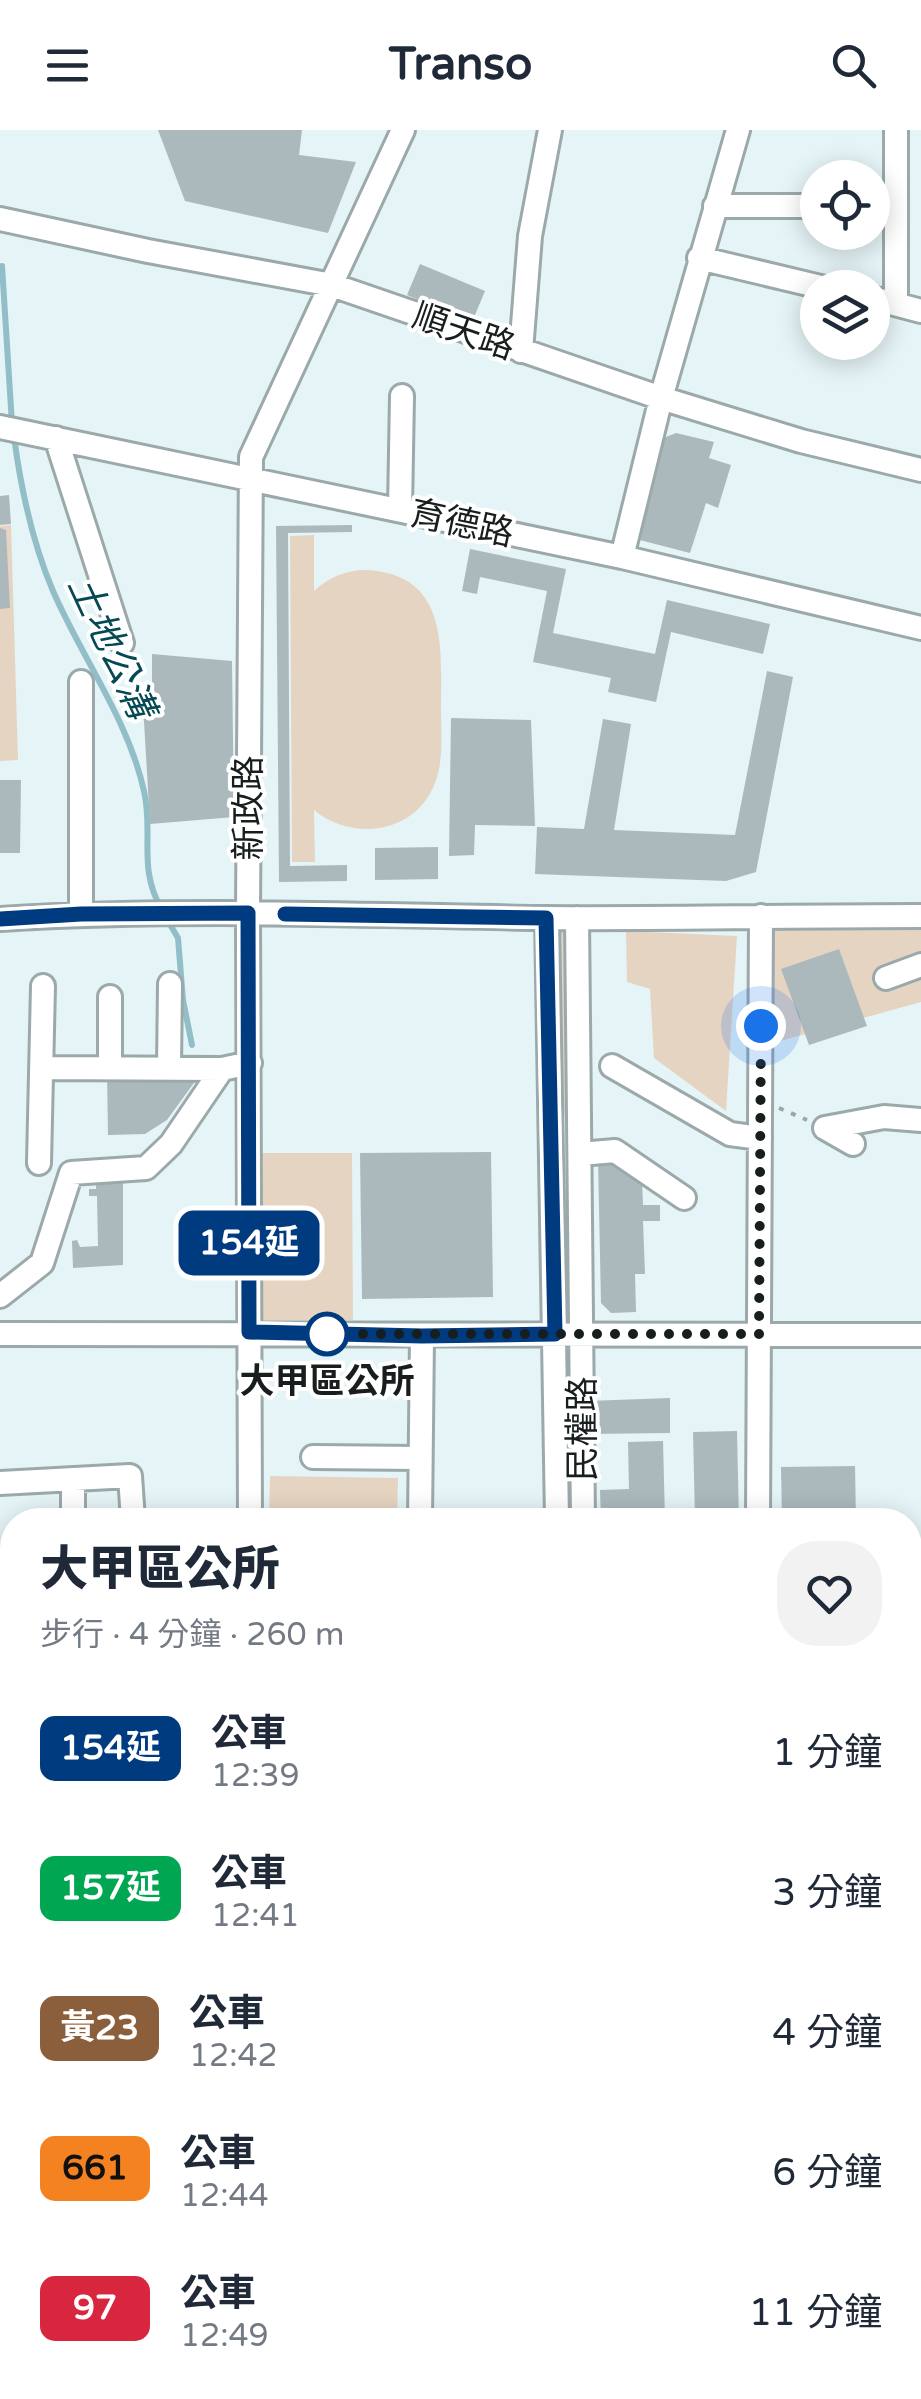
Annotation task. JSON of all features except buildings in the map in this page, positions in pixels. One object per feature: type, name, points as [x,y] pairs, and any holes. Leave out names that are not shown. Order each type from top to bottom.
[{"type":"street","name":"新政路","points":[[250,1508],[251,457],[403,130]]},
{"type":"street","points":[[521,351],[530,236],[550,130]]},
{"type":"street","points":[[622,556],[661,398],[738,130]]},
{"type":"street","points":[[890,168],[896,130]]},
{"type":"street","points":[[715,206],[800,206]]},
{"type":"street","name":"順天路","points":[[0,218],[148,251],[332,285],[661,398],[800,441],[921,470]]},
{"type":"street","points":[[700,258],[800,282]]},
{"type":"street","points":[[890,302],[921,310]]},
{"type":"street","points":[[400,509],[402,396]]},
{"type":"street","name":"育德路","points":[[0,427],[622,556],[921,628]]},
{"type":"street","points":[[56,438],[122,644]]},
{"type":"street","points":[[80,682],[81,914]]},
{"type":"street","points":[[0,919],[81,914],[248,913],[918,919]]},
{"type":"street","points":[[758,1508],[762,916]]},
{"type":"street","name":"民權路","points":[[546,918],[557,1508]]},
{"type":"street","name":"民權路","points":[[577,918],[583,1508]]},
{"type":"street","points":[[886,978],[921,965]]},
{"type":"street","points":[[169,1068],[170,984]]},
{"type":"street","points":[[40,1163],[44,986]]},
{"type":"street","points":[[110,997],[110,1068]]},
{"type":"street","points":[[43,1068],[222,1069],[250,1063]]},
{"type":"street","points":[[612,1066],[730,1134],[760,1138]]},
{"type":"street","points":[[0,1296],[42,1262],[71,1173],[146,1168],[171,1144],[222,1069]]},
{"type":"street","points":[[825,1128],[884,1117],[921,1120]]},
{"type":"street","points":[[825,1128],[853,1144]]},
{"type":"street","points":[[551,1134],[614,1150],[684,1198]]},
{"type":"street","points":[[0,1334],[921,1335]]},
{"type":"street","points":[[420,1508],[422,1336]]},
{"type":"street","points":[[313,1456],[420,1458]]},
{"type":"street","points":[[0,1483],[130,1476],[132,1508]]},
{"type":"street","points":[[72,1508],[73,1479]]},
{"type":"path","points":[[760,1100],[825,1128]]},
{"type":"shaded area","points":[[11,525],[18,760],[0,761],[0,526]]},
{"type":"shaded area","points":[[314,535],[314,591],[343,574],[377,571],[400,578],[417,589],[429,604],[440,643],[441,755],[435,783],[413,813],[382,828],[364,829],[329,820],[314,810],[315,862],[292,862],[290,536]]},
{"type":"shaded area","points":[[774,918],[921,918],[921,1002],[773,1043]]},
{"type":"shaded area","points":[[570,926],[573,1114],[554,1115],[551,927]]},
{"type":"shaded area","points":[[626,931],[737,936],[726,1111],[654,1058],[650,989],[627,982]]},
{"type":"shaded area","points":[[260,1153],[352,1153],[353,1320],[262,1321]]},
{"type":"shaded area","points":[[270,1476],[398,1478],[397,1508],[269,1508]]},
{"type":"waterway","name":"土地公溝","points":[[2,266],[12,424]]},
{"type":"waterway","name":"土地公溝","points":[[14,437],[39,554],[137,764],[147,807],[150,879],[162,910]]},
{"type":"waterway","name":"土地公溝","points":[[168,921],[178,938],[183,1000],[192,1045]]},
{"type":"bus line","name":"154延","points":[[0,919],[81,914],[248,913],[249,1332],[555,1334],[546,918],[285,914]]},
{"type":"place","name":"大甲區公所","points":[[327,1334]]},
{"type":"route","points":[[327,1334],[759,1334],[761,1026]]}]
